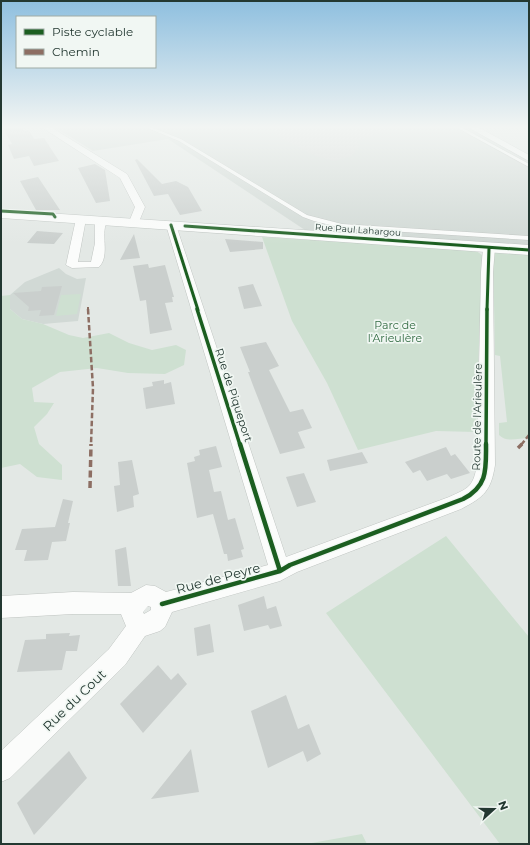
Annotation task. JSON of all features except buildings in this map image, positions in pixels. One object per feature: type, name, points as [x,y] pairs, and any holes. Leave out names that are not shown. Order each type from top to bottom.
[{"type":"street","points":[[107,165],[124,176],[140,207],[134,222]]},
{"type":"street","name":"Rue Paul Lahargou","points":[[1,214],[529,250]]},
{"type":"street","points":[[82,219],[72,265],[95,265],[97,263],[100,243],[100,223],[103,220]]},
{"type":"street","name":"Rue de Piqueport","points":[[171,225],[280,571]]},
{"type":"street","name":"Route de l'Arieulère","points":[[280,571],[290,565],[455,503],[476,492],[483,484],[486,465],[487,272],[489,248]]},
{"type":"street","name":"Rue de Peyre","points":[[1,607],[73,602],[137,614],[146,595],[153,595],[158,598],[162,604],[280,571]]},
{"type":"street","name":"Rue du Cout","points":[[1,769],[117,658],[137,614]]},
{"type":"lane","points":[[223,165],[316,220],[342,226],[529,238]]},
{"type":"shaded area","points":[[208,165],[529,165],[529,246],[308,232]]},
{"type":"shaded area","points":[[59,268],[66,274],[77,279],[86,278],[78,321],[43,324],[22,319],[10,309],[10,295],[25,282]]},
{"type":"green space","name":"Parc de l'Arieulère","points":[[262,237],[475,250],[482,255],[476,432],[436,431],[358,450],[327,383],[292,321]]},
{"type":"green space","points":[[493,251],[529,253],[529,438],[513,440],[506,439],[499,435],[499,423],[507,422],[500,356],[495,355]]},
{"type":"green space","points":[[81,294],[77,314],[56,316],[61,295]]},
{"type":"green space","points":[[10,295],[10,309],[22,319],[43,324],[69,335],[83,338],[109,333],[129,343],[152,350],[176,345],[186,350],[184,365],[165,374],[128,373],[97,368],[60,372],[32,388],[34,402],[54,403],[47,414],[34,427],[39,444],[62,465],[62,480],[37,477],[20,464],[1,468],[1,296]]},
{"type":"green space","points":[[446,536],[529,637],[529,844],[500,844],[326,613]]},
{"type":"green space","points":[[362,834],[367,844],[306,844]]},
{"type":"marked path","points":[[88,307],[93,388],[90,488]]},
{"type":"marked path","points":[[518,448],[529,435]]},
{"type":"cycle path","points":[[1,211],[53,214],[55,217]]},
{"type":"cycle path","points":[[171,225],[280,571]]},
{"type":"cycle path","points":[[185,226],[529,250]]},
{"type":"cycle path","points":[[162,604],[280,571],[290,565],[455,503],[478,490],[483,481],[486,465],[487,272],[489,248]]}]
